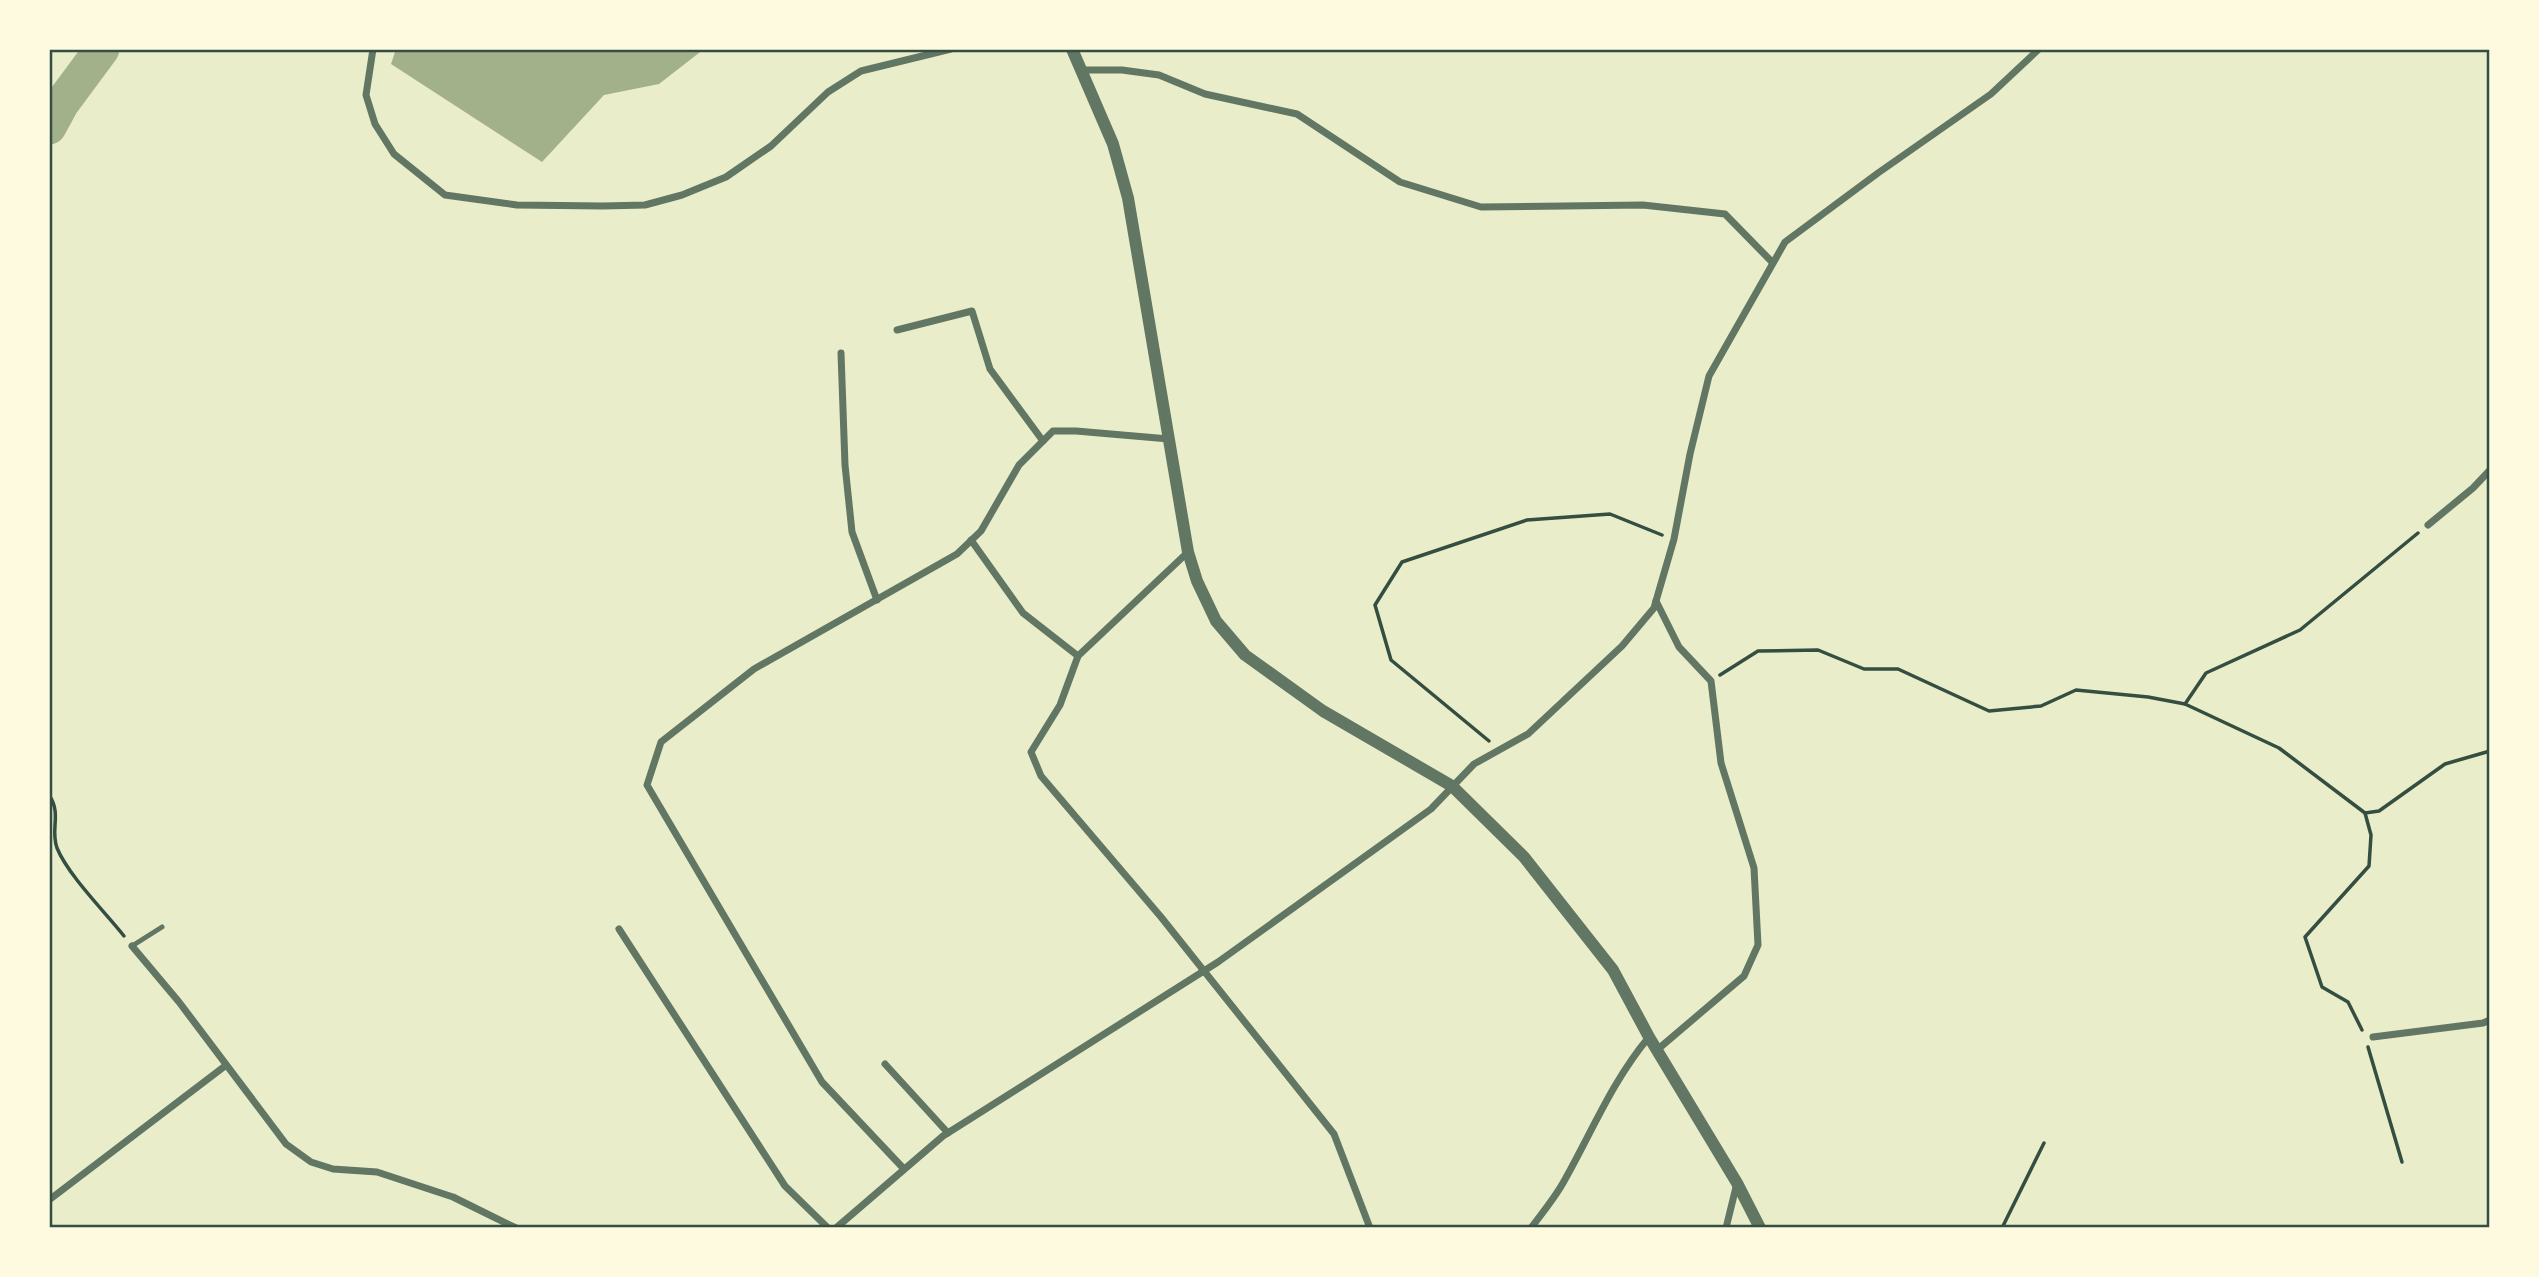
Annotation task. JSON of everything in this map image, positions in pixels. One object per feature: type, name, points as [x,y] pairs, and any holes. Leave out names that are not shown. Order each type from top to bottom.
[{"type":"street","points":[[373,49],[366,95],[375,124],[394,154],[445,195],[517,205],[603,206],[645,205],[682,195],[726,177],[771,146],[828,92],[861,71],[951,49]]},
{"type":"street","points":[[1072,49],[1113,144],[1129,198],[1188,552],[1197,580],[1216,621],[1245,655],[1323,711],[1452,786],[1524,857],[1613,970],[1649,1037],[1737,1182],[1760,1228]]},
{"type":"street","points":[[836,1228],[948,1133],[1203,969],[1218,962],[1431,809],[1474,764],[1528,734],[1622,646],[1654,608],[1674,539],[1690,454],[1709,376],[1785,242],[1991,94],[2039,49]]},
{"type":"street","points":[[1081,70],[1122,70],[1159,75],[1205,93],[1297,114],[1400,182],[1481,207],[1643,205],[1724,214],[1772,262]]},
{"type":"street","points":[[897,330],[972,311],[990,369],[1043,441]]},
{"type":"street","points":[[841,353],[845,465],[852,532],[877,600]]},
{"type":"street","points":[[904,1169],[822,1082],[647,785],[661,743],[754,669],[957,555],[981,531],[1019,465],[1054,431],[1169,439]]},
{"type":"street","points":[[2428,525],[2473,488],[2490,470]]},
{"type":"street","points":[[971,540],[1023,613],[1078,656]]},
{"type":"street","points":[[1188,552],[1078,656],[1060,705],[1031,752],[1041,776],[1203,969],[1334,1134],[1370,1228]]},
{"type":"street","points":[[1656,601],[1679,647],[1711,681],[1721,763],[1754,868],[1758,945],[1744,976],[1657,1050]]},
{"type":"street","points":[[619,929],[785,1186],[828,1228]]},
{"type":"street","points":[[132,946],[179,1002],[286,1144],[311,1162],[333,1169],[377,1172],[453,1197],[516,1228]]},
{"type":"street","points":[[2373,1037],[2490,1020]]},
{"type":"street","points":[[1531,1228],[1563,1183],[1594,1122],[1635,1054],[1649,1037]]},
{"type":"street","points":[[885,1065],[948,1133]]},
{"type":"street","points":[[49,1200],[225,1066]]},
{"type":"street","points":[[1726,1228],[1737,1182]]},
{"type":"lane","points":[[132,946],[162,927]]},
{"type":"path","points":[[1499,750],[1391,660],[1375,605],[1402,562],[1527,520],[1610,514],[1674,539]]},
{"type":"path","points":[[2185,704],[2206,673],[2300,630],[2428,525]]},
{"type":"path","points":[[1711,681],[1758,651],[1818,650],[1864,669],[1898,669],[1989,712],[2041,706],[2076,690],[2148,697],[2185,704],[2279,748],[2365,813],[2371,835],[2370,866],[2305,937],[2322,988],[2348,1002],[2362,1029],[2402,1162]]},
{"type":"path","points":[[2365,813],[2379,811],[2445,764],[2490,751]]},
{"type":"path","points":[[49,795],[57,810],[57,846],[67,865],[132,946]]},
{"type":"path","points":[[2002,1228],[2044,1143]]},
{"type":"shaded area","points":[[396,49],[704,49],[659,84],[604,95],[542,162],[391,64]]},
{"type":"waterway","points":[[49,127],[62,103],[102,49]]}]
